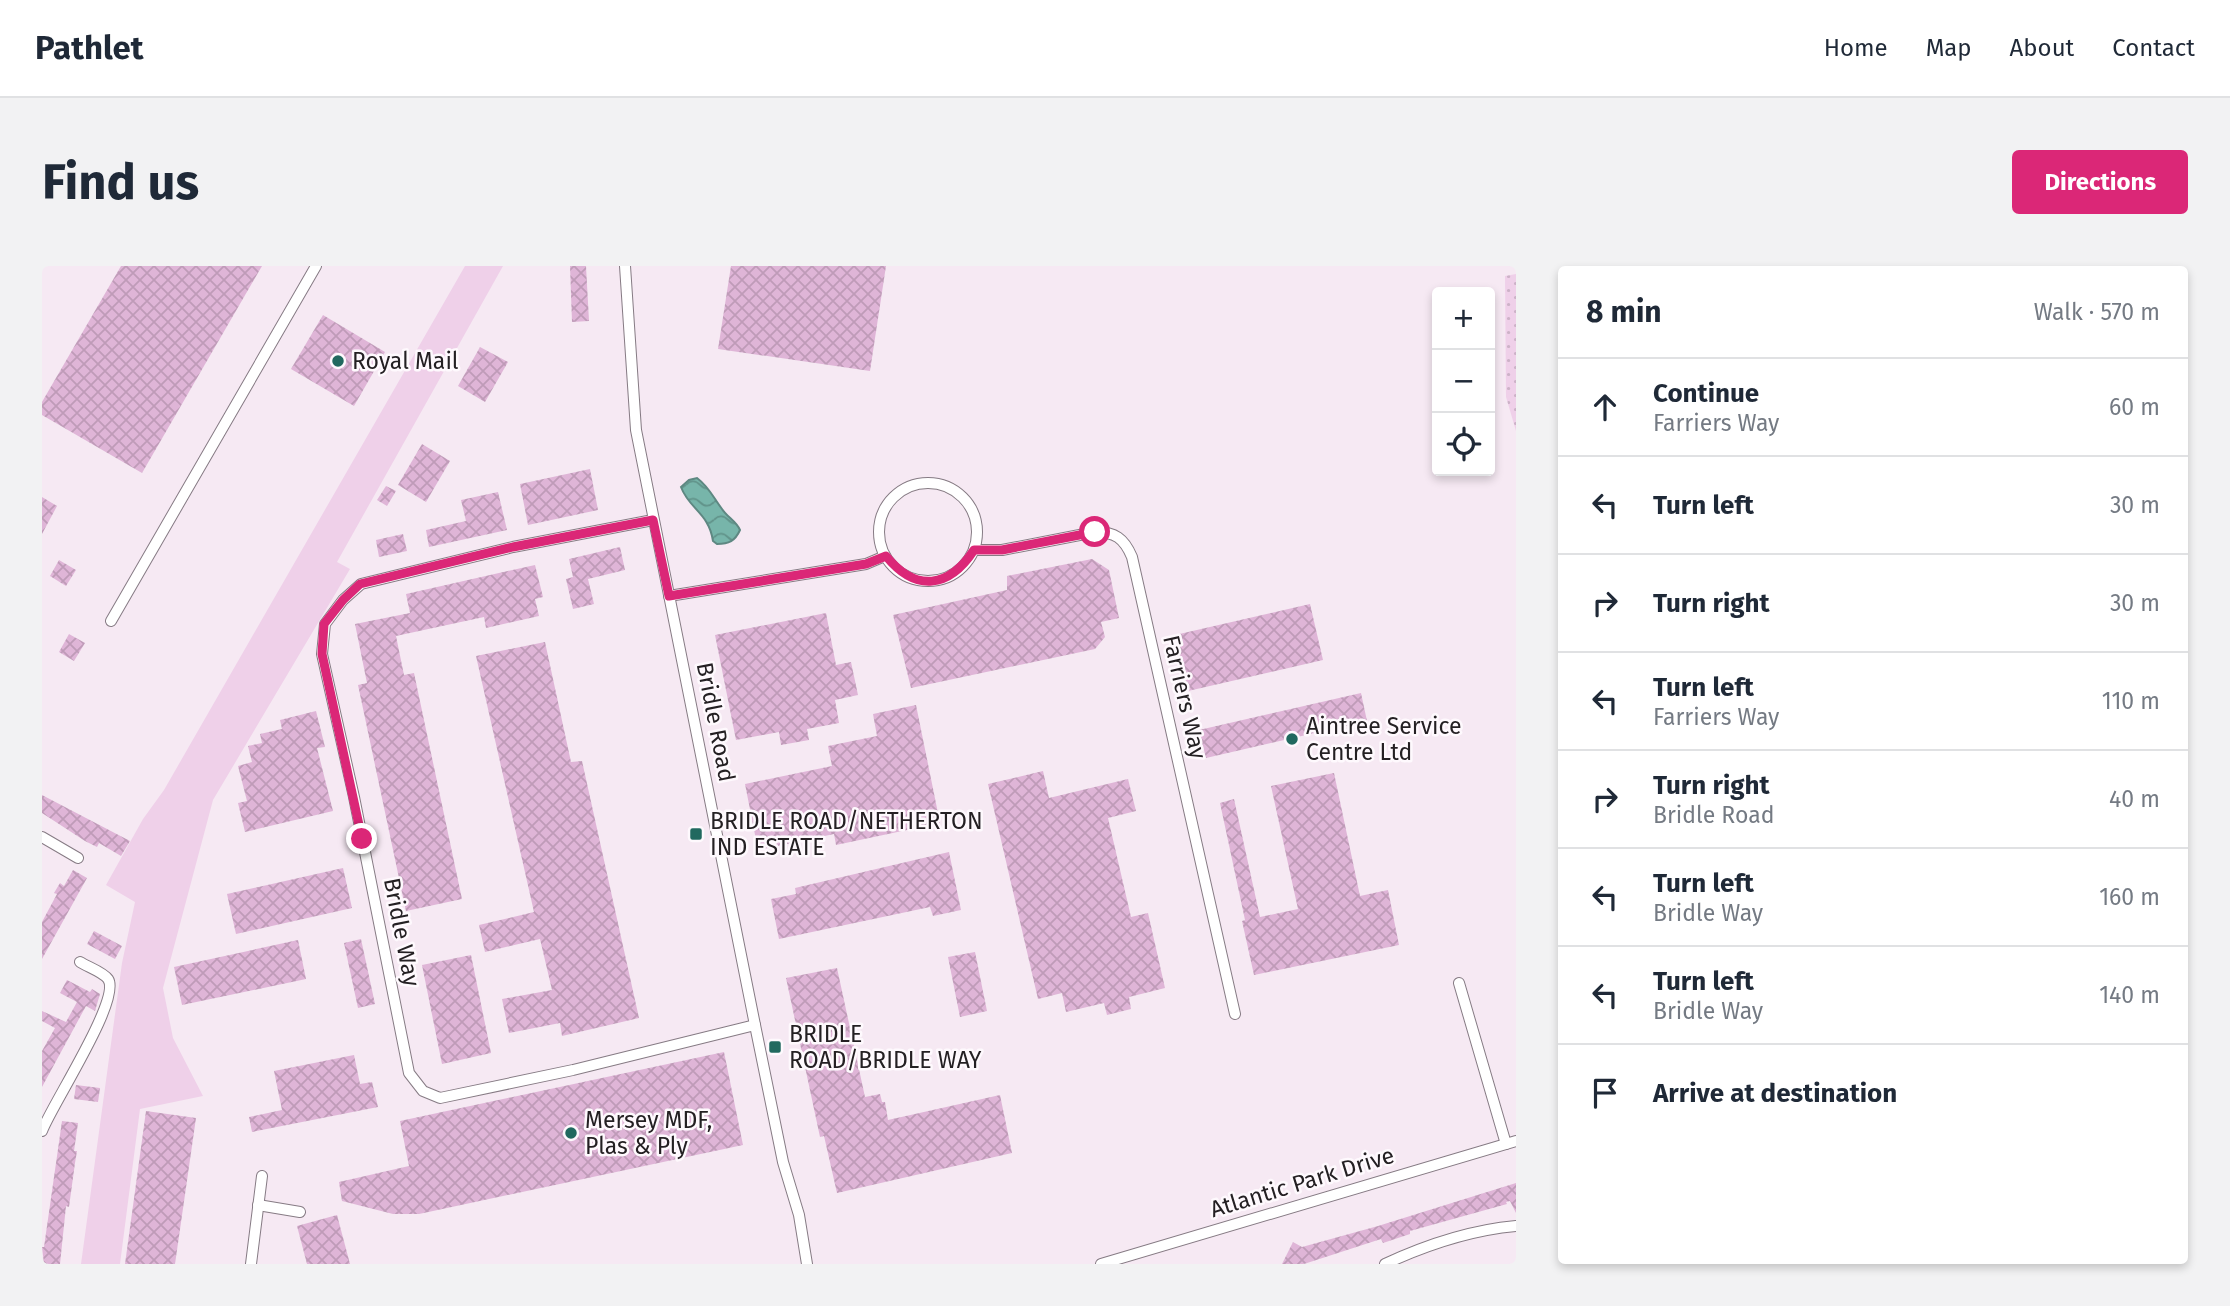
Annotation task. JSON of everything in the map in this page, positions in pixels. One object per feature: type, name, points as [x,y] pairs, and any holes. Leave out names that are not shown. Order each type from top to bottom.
[{"type":"street","points":[[111,621],[316,266]]},
{"type":"street","name":"Bridle Road","points":[[625,266],[636,430],[783,1162],[799,1216],[807,1264]]},
{"type":"street","points":[[921,483],[939,484],[957,492],[970,505],[978,535],[974,550],[964,566],[949,577],[920,580],[896,569],[886,556],[880,539],[880,526],[884,510],[900,492],[921,483]]},
{"type":"street","name":"Bridle Way","points":[[653,520],[513,547],[360,584],[324,624],[322,654],[354,797],[409,1073],[424,1091],[440,1098],[573,1070],[755,1025]]},
{"type":"street","name":"Farriers Way","points":[[974,550],[1002,550],[1095,532],[1110,532],[1126,542],[1132,557],[1235,1014]]},
{"type":"street","points":[[669,596],[866,564],[886,556]]},
{"type":"street","points":[[42,837],[78,858]]},
{"type":"street","points":[[42,1131],[99,1022],[109,996],[110,984],[106,976],[80,962]]},
{"type":"street","points":[[1459,982],[1511,1142]]},
{"type":"street","name":"Atlantic Park Drive","points":[[1101,1264],[1511,1142]]},
{"type":"street","points":[[251,1264],[262,1176]]},
{"type":"street","points":[[258,1205],[300,1212]]},
{"type":"street","points":[[1385,1264],[1469,1234],[1516,1226]]},
{"type":"shaded area","points":[[465,266],[503,266],[337,562],[350,569],[213,800],[163,988],[173,1038],[203,1096],[140,1109],[120,1264],[81,1264],[122,963],[135,902],[106,885],[143,819],[164,790]]},
{"type":"shaded area","points":[[1516,274],[1516,431],[1506,397],[1505,276]]},
{"type":"water","points":[[697,478],[740,530],[731,541],[717,544],[713,541],[703,517],[681,487],[689,480]]},
{"type":"building","points":[[121,266],[262,266],[142,473],[42,415],[42,402]]},
{"type":"building","points":[[570,266],[586,266],[589,321],[572,322]]},
{"type":"building","points":[[731,266],[886,266],[870,371],[718,349]]},
{"type":"building","name":"Royal Mail","points":[[323,315],[385,352],[354,406],[291,369]]},
{"type":"building","points":[[480,347],[508,362],[485,402],[458,386]]},
{"type":"building","points":[[422,444],[450,461],[426,502],[398,485]]},
{"type":"building","points":[[590,469],[598,510],[528,525],[520,484]]},
{"type":"building","points":[[386,486],[396,491],[387,506],[377,500]]},
{"type":"building","points":[[498,492],[507,530],[429,547],[426,530],[466,521],[461,500]]},
{"type":"building","points":[[42,497],[57,506],[42,534]]},
{"type":"building","points":[[403,534],[407,551],[379,557],[376,540]]},
{"type":"building","points":[[620,547],[625,570],[588,579],[594,604],[573,609],[566,579],[573,577],[569,559]]},
{"type":"building","points":[[1092,559],[1109,570],[1119,618],[1101,622],[1105,637],[1095,649],[911,688],[893,615],[1007,590],[1007,576]]},
{"type":"building","points":[[59,560],[76,570],[66,586],[50,576]]},
{"type":"building","points":[[535,565],[543,597],[535,599],[539,616],[486,628],[484,617],[396,636],[404,675],[414,673],[462,899],[406,911],[358,685],[367,683],[355,624],[410,613],[406,594]]},
{"type":"building","points":[[1310,604],[1323,660],[1188,691],[1175,635]]},
{"type":"building","points":[[826,613],[836,665],[851,662],[858,695],[835,700],[839,723],[807,729],[809,740],[781,745],[779,732],[736,740],[715,635]]},
{"type":"building","points":[[69,634],[85,643],[74,661],[59,652]]},
{"type":"building","points":[[545,642],[571,762],[582,761],[639,1018],[562,1036],[560,1023],[509,1033],[502,999],[552,990],[540,939],[485,952],[479,925],[534,912],[476,656]]},
{"type":"building","points":[[1361,693],[1367,721],[1206,758],[1199,730]]},
{"type":"building","points":[[916,705],[940,823],[836,845],[834,834],[758,850],[745,784],[832,766],[828,746],[877,736],[873,714]]},
{"type":"building","points":[[316,711],[325,747],[317,748],[333,811],[245,832],[238,803],[247,801],[238,766],[252,762],[248,746],[262,743],[260,734],[282,729],[280,720]]},
{"type":"building","points":[[1043,771],[1049,798],[1128,779],[1136,811],[1108,818],[1131,917],[1148,913],[1165,988],[1129,997],[1131,1009],[1107,1015],[1104,1003],[1066,1012],[1062,993],[1038,999],[988,784]]},
{"type":"building","points":[[1334,773],[1360,896],[1388,890],[1399,945],[1254,975],[1220,803],[1234,799],[1260,917],[1298,909],[1271,786]]},
{"type":"building","points":[[42,795],[130,841],[121,856],[99,843],[97,847],[85,841],[42,813]]},
{"type":"building","points":[[949,852],[961,910],[933,916],[930,907],[779,939],[771,899],[796,894],[795,888]]},
{"type":"building","points":[[343,868],[352,908],[236,934],[227,894]]},
{"type":"building","points":[[73,870],[87,878],[42,959],[42,922],[57,894],[54,893],[60,883],[64,886]]},
{"type":"building","points":[[94,931],[122,946],[115,959],[87,944]]},
{"type":"building","points":[[361,939],[375,1004],[358,1008],[344,943]]},
{"type":"building","points":[[298,940],[306,979],[182,1005],[174,967]]},
{"type":"building","points":[[975,952],[987,1011],[960,1017],[948,957]]},
{"type":"building","points":[[471,955],[491,1053],[442,1064],[422,965]]},
{"type":"building","points":[[837,968],[865,1097],[880,1094],[882,1102],[885,1102],[888,1120],[1000,1095],[1012,1153],[837,1193],[824,1136],[820,1137],[786,978]]},
{"type":"building","points":[[67,980],[100,994],[95,1011],[86,1006],[42,1087],[42,1051],[55,1028],[42,1021],[42,1011],[66,1022],[77,1002],[60,993]]},
{"type":"building","name":"Mersey MDF, Plas & Ply","points":[[724,1052],[743,1145],[419,1214],[393,1214],[342,1201],[339,1182],[409,1166],[400,1121]]},
{"type":"building","points":[[354,1055],[360,1084],[372,1082],[378,1107],[252,1132],[249,1117],[282,1110],[274,1071]]},
{"type":"building","points":[[76,1085],[100,1088],[98,1102],[74,1099]]},
{"type":"building","points":[[146,1111],[196,1118],[175,1264],[125,1264]]},
{"type":"building","points":[[62,1121],[78,1123],[74,1151],[77,1151],[69,1207],[66,1206],[60,1264],[44,1264],[42,1247]]},
{"type":"building","points":[[1516,1183],[1516,1213],[1510,1201],[1410,1231],[1410,1234],[1383,1243],[1381,1239],[1304,1264],[1282,1264],[1293,1242],[1302,1247]]},
{"type":"building","points":[[337,1215],[350,1264],[307,1264],[297,1226]]},
{"type":"place","name":"Royal Mail","points":[[338,361]]},
{"type":"place","name":"Aintree Service Centre Ltd","points":[[1292,739]]},
{"type":"place","name":"BRIDLE ROAD/NETHERTON IND ESTATE","points":[[696,834]]},
{"type":"place","name":"BRIDLE ROAD/BRIDLE WAY","points":[[775,1047]]},
{"type":"place","name":"Mersey MDF, Plas & Ply","points":[[571,1133]]},
{"type":"route","points":[[362,839],[322,654],[324,624],[360,584],[513,547],[653,520],[669,596],[866,564],[886,556],[896,569],[905,575],[920,580],[937,580],[949,577],[964,566],[974,550],[1002,550],[1095,532]]}]
